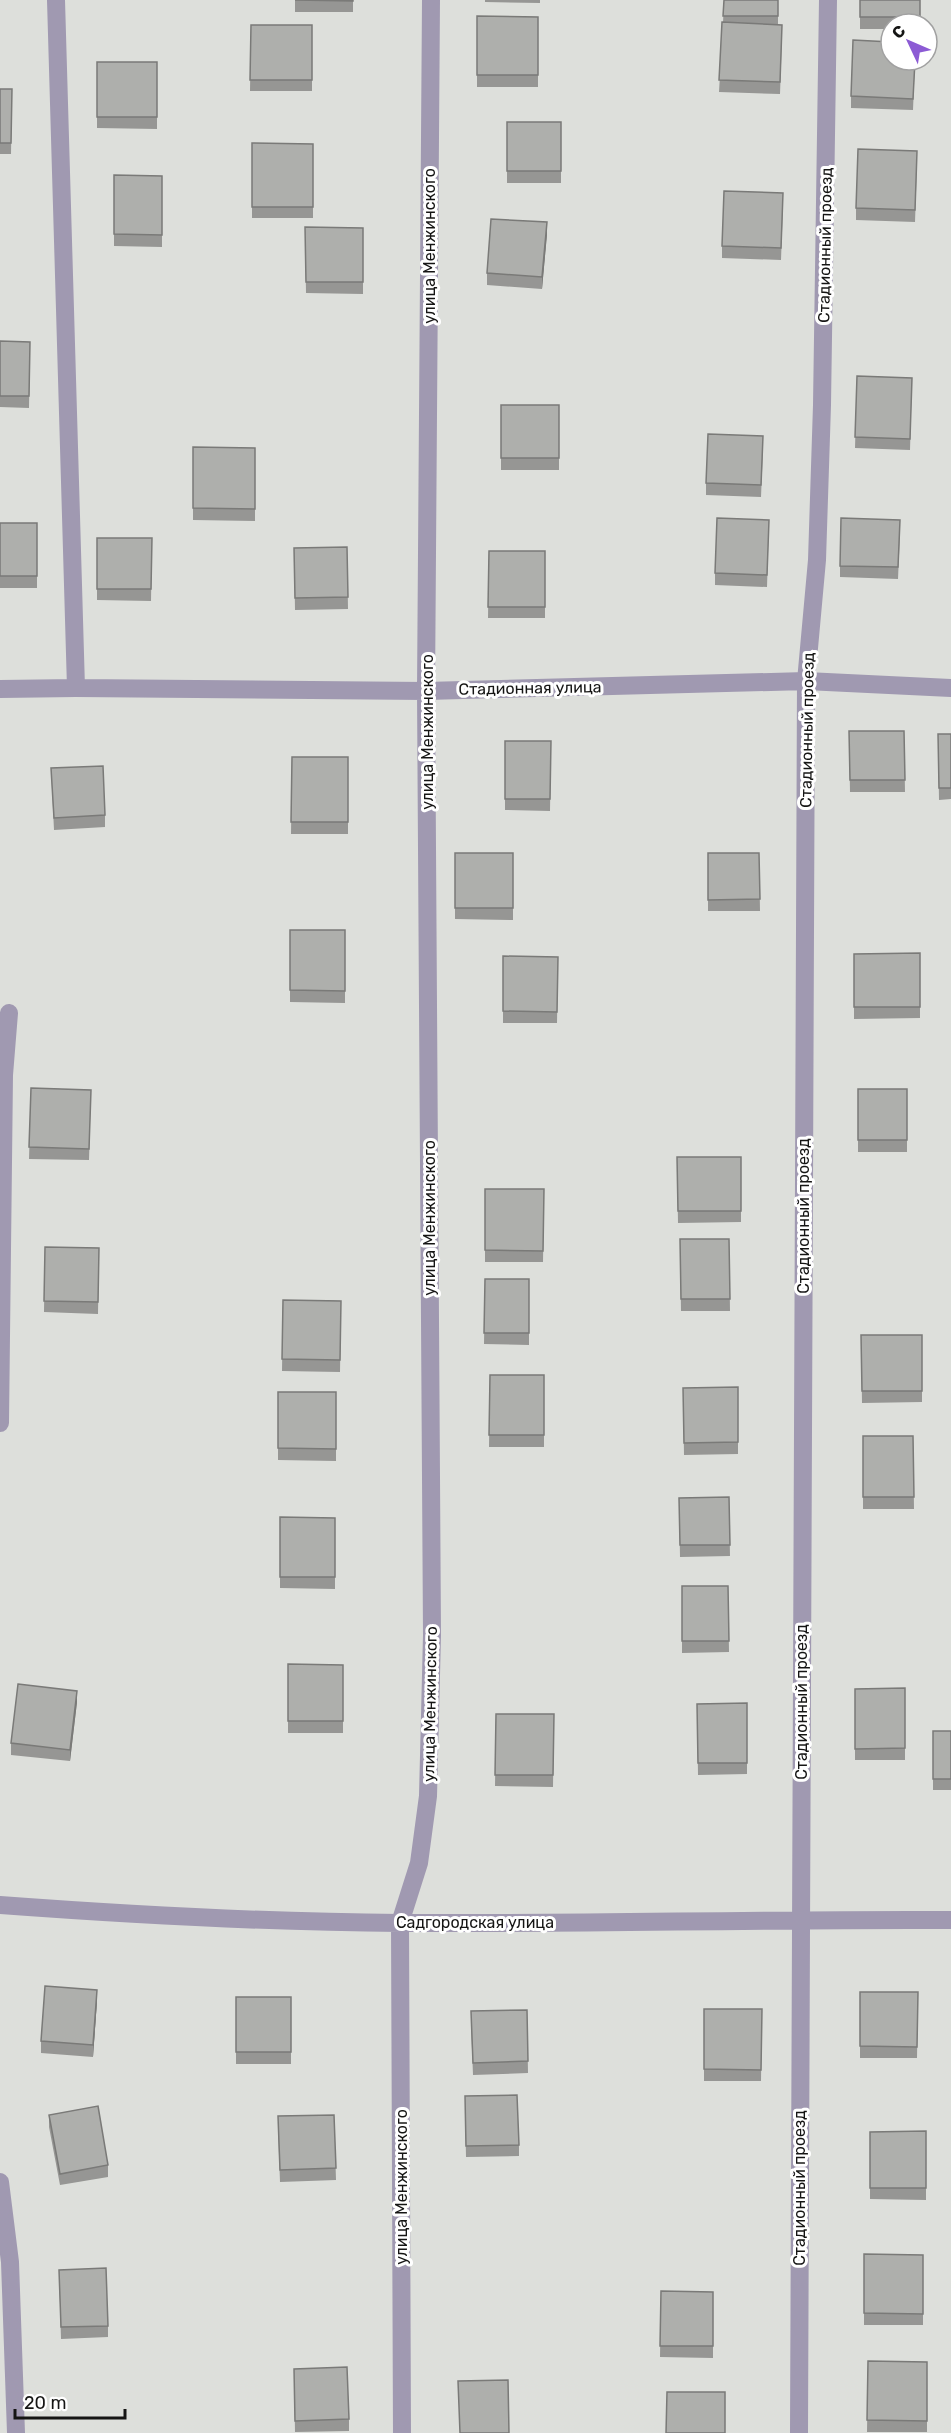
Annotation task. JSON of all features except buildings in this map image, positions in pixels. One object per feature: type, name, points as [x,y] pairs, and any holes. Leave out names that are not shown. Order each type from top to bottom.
[{"type":"street","points":[[56,0],[76,688]]},
{"type":"street","name":"улица Менжинского","points":[[402,2433],[400,1923],[419,1863],[428,1796],[432,1635],[426,691],[431,0]]},
{"type":"street","name":"Стадионный проезд","points":[[799,2433],[806,681],[817,560],[822,405],[828,0]]},
{"type":"street","name":"Стадионная улица","points":[[0,689],[426,691],[806,681],[951,688]]},
{"type":"street","points":[[0,1423],[4,1075],[9,1013]]},
{"type":"street","name":"Садгородская улица","points":[[0,1905],[159,1917],[400,1923],[800,1919],[951,1920]]},
{"type":"street","points":[[0,2182],[10,2262],[16,2433]]}]
